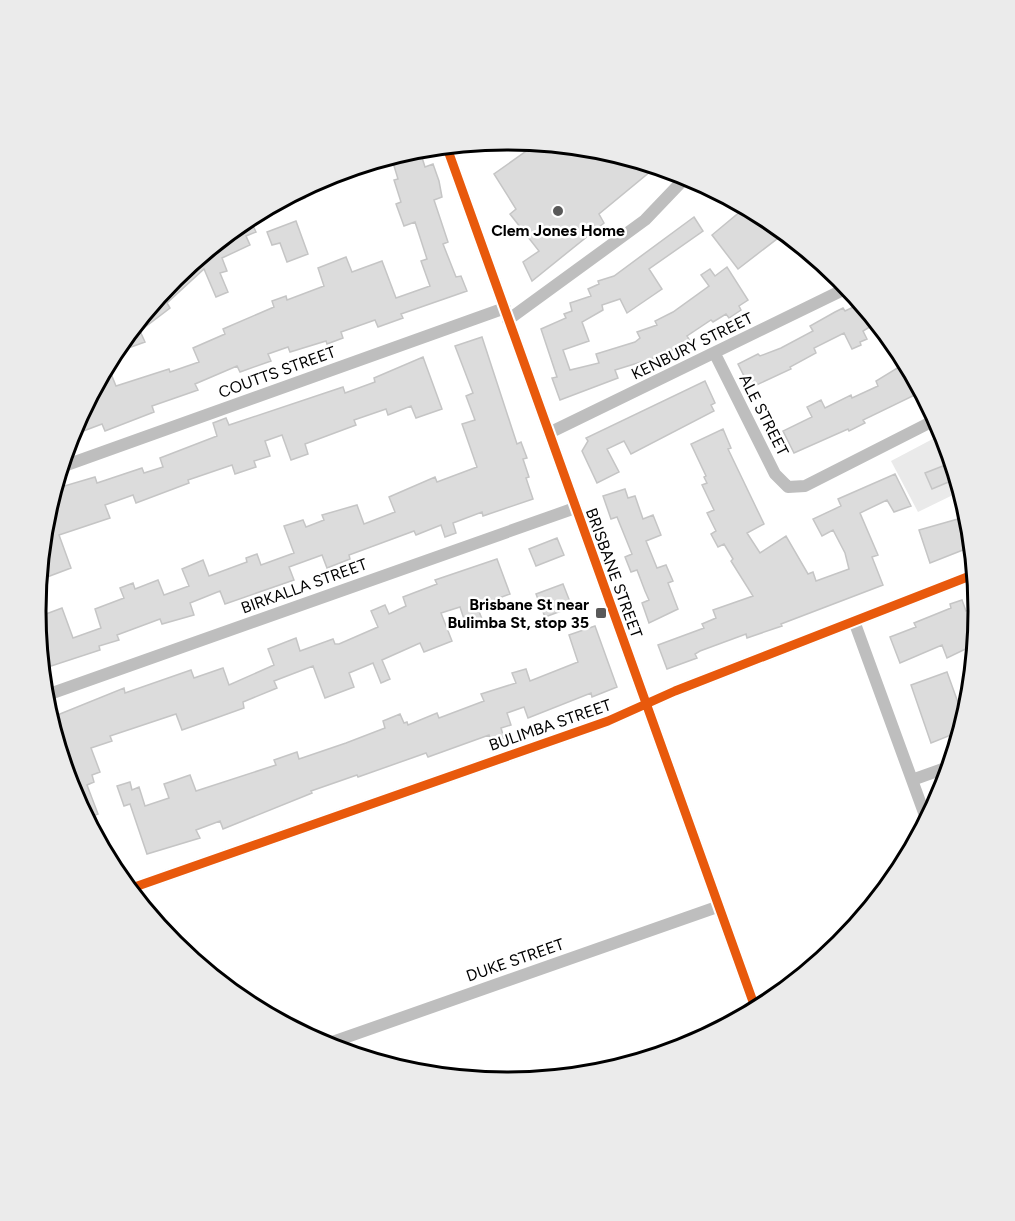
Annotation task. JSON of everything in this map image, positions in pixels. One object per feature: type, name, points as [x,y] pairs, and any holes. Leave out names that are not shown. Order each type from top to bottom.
[{"type":"street","name":"BRISBANE STREET","points":[[449,153],[753,1001]]},
{"type":"street","name":"COUTTS STREET","points":[[70,464],[506,314],[645,220],[680,183]]},
{"type":"street","name":"KENBURY STREET","points":[[549,433],[839,292]]},
{"type":"street","name":"ALE STREET","points":[[715,354],[775,474],[788,487],[805,486],[928,423]]},
{"type":"street","name":"BIRKALLA STREET","points":[[54,693],[575,508]]},
{"type":"street","name":"BULIMBA STREET","points":[[138,886],[608,721],[968,577]]},
{"type":"street","points":[[854,621],[923,810]]},
{"type":"street","points":[[912,780],[940,770]]},
{"type":"street","name":"DUKE STREET","points":[[340,1039],[717,906]]},
{"type":"shaded area","points":[[935,438],[954,495],[918,512],[891,461]]},
{"type":"building","name":"Clem Jones Home","points":[[528,150],[597,158],[650,172],[599,214],[604,223],[532,281],[523,262],[539,251],[510,214],[516,209],[494,174]]},
{"type":"building","points":[[422,157],[425,167],[433,164],[442,197],[434,200],[448,242],[443,244],[456,277],[461,276],[467,291],[401,314],[403,318],[378,327],[375,320],[341,332],[343,338],[327,344],[326,341],[290,352],[288,347],[268,354],[271,361],[240,372],[237,366],[195,384],[198,390],[152,406],[154,412],[105,431],[102,424],[83,431],[111,375],[116,386],[199,362],[193,348],[225,334],[223,329],[274,307],[272,301],[286,296],[287,300],[324,286],[318,268],[346,257],[352,272],[382,261],[396,298],[430,286],[421,261],[427,259],[415,222],[404,226],[396,204],[401,202],[394,180],[398,179],[393,164]]},
{"type":"building","points":[[740,212],[778,238],[738,269],[712,235]]},
{"type":"building","points":[[694,217],[703,231],[649,269],[662,289],[627,313],[620,299],[602,305],[603,310],[582,322],[589,341],[563,350],[570,370],[599,363],[596,354],[635,342],[640,338],[637,332],[657,325],[655,321],[673,312],[709,286],[701,275],[710,269],[715,276],[727,267],[748,300],[739,306],[741,310],[729,318],[726,314],[713,322],[711,320],[687,336],[690,341],[664,354],[666,360],[656,364],[654,358],[615,370],[618,378],[560,400],[552,378],[557,377],[541,329],[566,318],[564,314],[572,311],[570,303],[591,296],[588,289],[599,284],[598,281],[614,276]]},
{"type":"building","points":[[296,221],[308,254],[287,262],[280,243],[272,245],[267,232]]},
{"type":"building","points":[[253,226],[256,232],[246,236],[250,245],[222,258],[227,271],[220,273],[228,292],[216,297],[204,269],[167,303],[170,308],[143,329],[161,307],[204,264]]},
{"type":"building","points":[[854,307],[870,327],[863,331],[867,339],[860,342],[861,345],[852,349],[844,333],[814,348],[816,353],[790,367],[791,369],[750,388],[738,364],[758,354],[760,356],[781,348],[813,331],[810,326],[843,308],[845,311]]},
{"type":"building","points":[[140,332],[145,342],[130,346]]},
{"type":"building","points":[[482,337],[517,444],[521,442],[527,458],[523,459],[533,499],[483,516],[482,512],[453,523],[456,533],[445,537],[441,525],[416,535],[414,531],[349,555],[350,559],[327,568],[322,555],[289,567],[294,580],[225,604],[220,591],[190,603],[194,615],[162,624],[160,619],[117,635],[119,640],[99,646],[100,650],[50,667],[46,614],[62,608],[73,638],[101,628],[95,609],[124,598],[120,588],[133,583],[135,589],[158,580],[164,595],[189,586],[182,569],[203,560],[209,576],[247,562],[246,558],[257,554],[261,565],[294,553],[284,526],[303,520],[306,527],[324,520],[322,515],[357,505],[364,524],[395,512],[389,497],[435,477],[437,482],[477,467],[462,424],[475,420],[466,396],[473,393],[455,346]]},
{"type":"building","points":[[423,357],[442,409],[416,418],[411,406],[388,415],[386,409],[354,420],[356,425],[305,444],[308,454],[291,460],[282,435],[265,441],[270,456],[254,461],[256,467],[235,474],[232,465],[188,480],[189,483],[136,503],[133,495],[105,505],[110,518],[59,535],[71,568],[47,577],[55,521],[63,486],[95,477],[97,483],[142,468],[144,473],[163,467],[160,458],[217,436],[213,423],[226,418],[229,425],[343,387],[345,393],[375,382],[374,378]]},
{"type":"building","points":[[899,367],[915,395],[863,420],[865,423],[849,431],[848,429],[794,453],[783,431],[812,417],[807,407],[821,400],[825,408],[851,395],[852,398],[878,386],[876,381]]},
{"type":"building","points":[[705,381],[715,403],[711,405],[714,411],[631,454],[624,441],[607,449],[619,472],[597,483],[582,451],[588,441],[586,438]]},
{"type":"building","points":[[723,429],[731,448],[728,449],[764,524],[747,533],[760,553],[786,536],[808,574],[813,572],[816,581],[849,569],[845,553],[833,530],[822,536],[813,519],[841,506],[838,499],[895,474],[911,506],[894,512],[887,500],[860,513],[878,555],[872,557],[883,585],[781,624],[782,626],[747,638],[746,634],[700,651],[695,654],[697,658],[667,669],[658,645],[704,628],[702,624],[716,618],[713,610],[753,596],[731,561],[733,559],[724,544],[718,547],[711,534],[716,531],[707,513],[714,510],[702,485],[707,483],[704,477],[706,476],[691,444]]},
{"type":"building","points":[[945,465],[950,481],[932,489],[925,473]]},
{"type":"building","points":[[625,489],[628,498],[635,496],[643,519],[653,515],[661,535],[646,541],[657,568],[666,565],[673,581],[668,583],[678,609],[649,623],[642,603],[649,600],[637,570],[631,572],[625,557],[632,554],[617,517],[611,519],[603,496]]},
{"type":"building","points":[[958,519],[965,549],[930,563],[919,530]]},
{"type":"building","points":[[557,538],[564,555],[536,566],[529,549]]},
{"type":"building","points":[[497,559],[510,594],[477,606],[482,619],[466,625],[460,607],[441,613],[452,641],[424,652],[420,643],[382,660],[390,679],[381,683],[373,663],[349,673],[354,687],[325,698],[313,666],[274,681],[277,688],[243,702],[244,708],[182,730],[176,714],[110,736],[112,741],[91,748],[100,772],[92,775],[94,782],[87,785],[98,814],[95,815],[96,817],[71,759],[58,715],[124,688],[125,693],[191,670],[194,678],[223,668],[229,685],[274,665],[268,649],[296,638],[300,651],[333,639],[335,644],[339,644],[378,627],[371,611],[385,605],[389,614],[406,606],[403,597],[437,584],[435,580]]},
{"type":"building","points":[[563,584],[572,607],[545,617],[536,594]]},
{"type":"building","points":[[962,600],[966,611],[968,610],[967,648],[947,658],[942,645],[900,663],[890,637],[916,627],[914,623],[951,608],[950,604]]},
{"type":"building","points":[[595,626],[617,687],[592,697],[591,693],[528,718],[524,707],[507,713],[511,725],[501,728],[504,738],[491,742],[489,735],[428,757],[426,753],[358,777],[357,775],[311,791],[312,793],[223,829],[220,821],[196,830],[200,838],[147,854],[130,804],[124,806],[117,786],[130,782],[132,790],[139,787],[145,806],[169,798],[164,784],[190,775],[196,791],[276,765],[274,760],[297,752],[299,759],[346,743],[385,728],[383,721],[400,714],[404,723],[407,722],[408,725],[437,713],[439,718],[484,701],[481,694],[516,683],[512,673],[526,669],[530,681],[578,662],[569,635]]},
{"type":"building","points":[[947,672],[959,705],[952,735],[931,743],[911,685]]},
{"type":"cycle path","points":[[449,153],[753,1001]]},
{"type":"cycle path","points":[[138,886],[608,721],[675,691],[968,577]]},
{"type":"place","name":"Clem Jones Home","points":[[558,211]]},
{"type":"place","name":"Brisbane St near Bulimba St, stop 35","points":[[601,613]]}]
